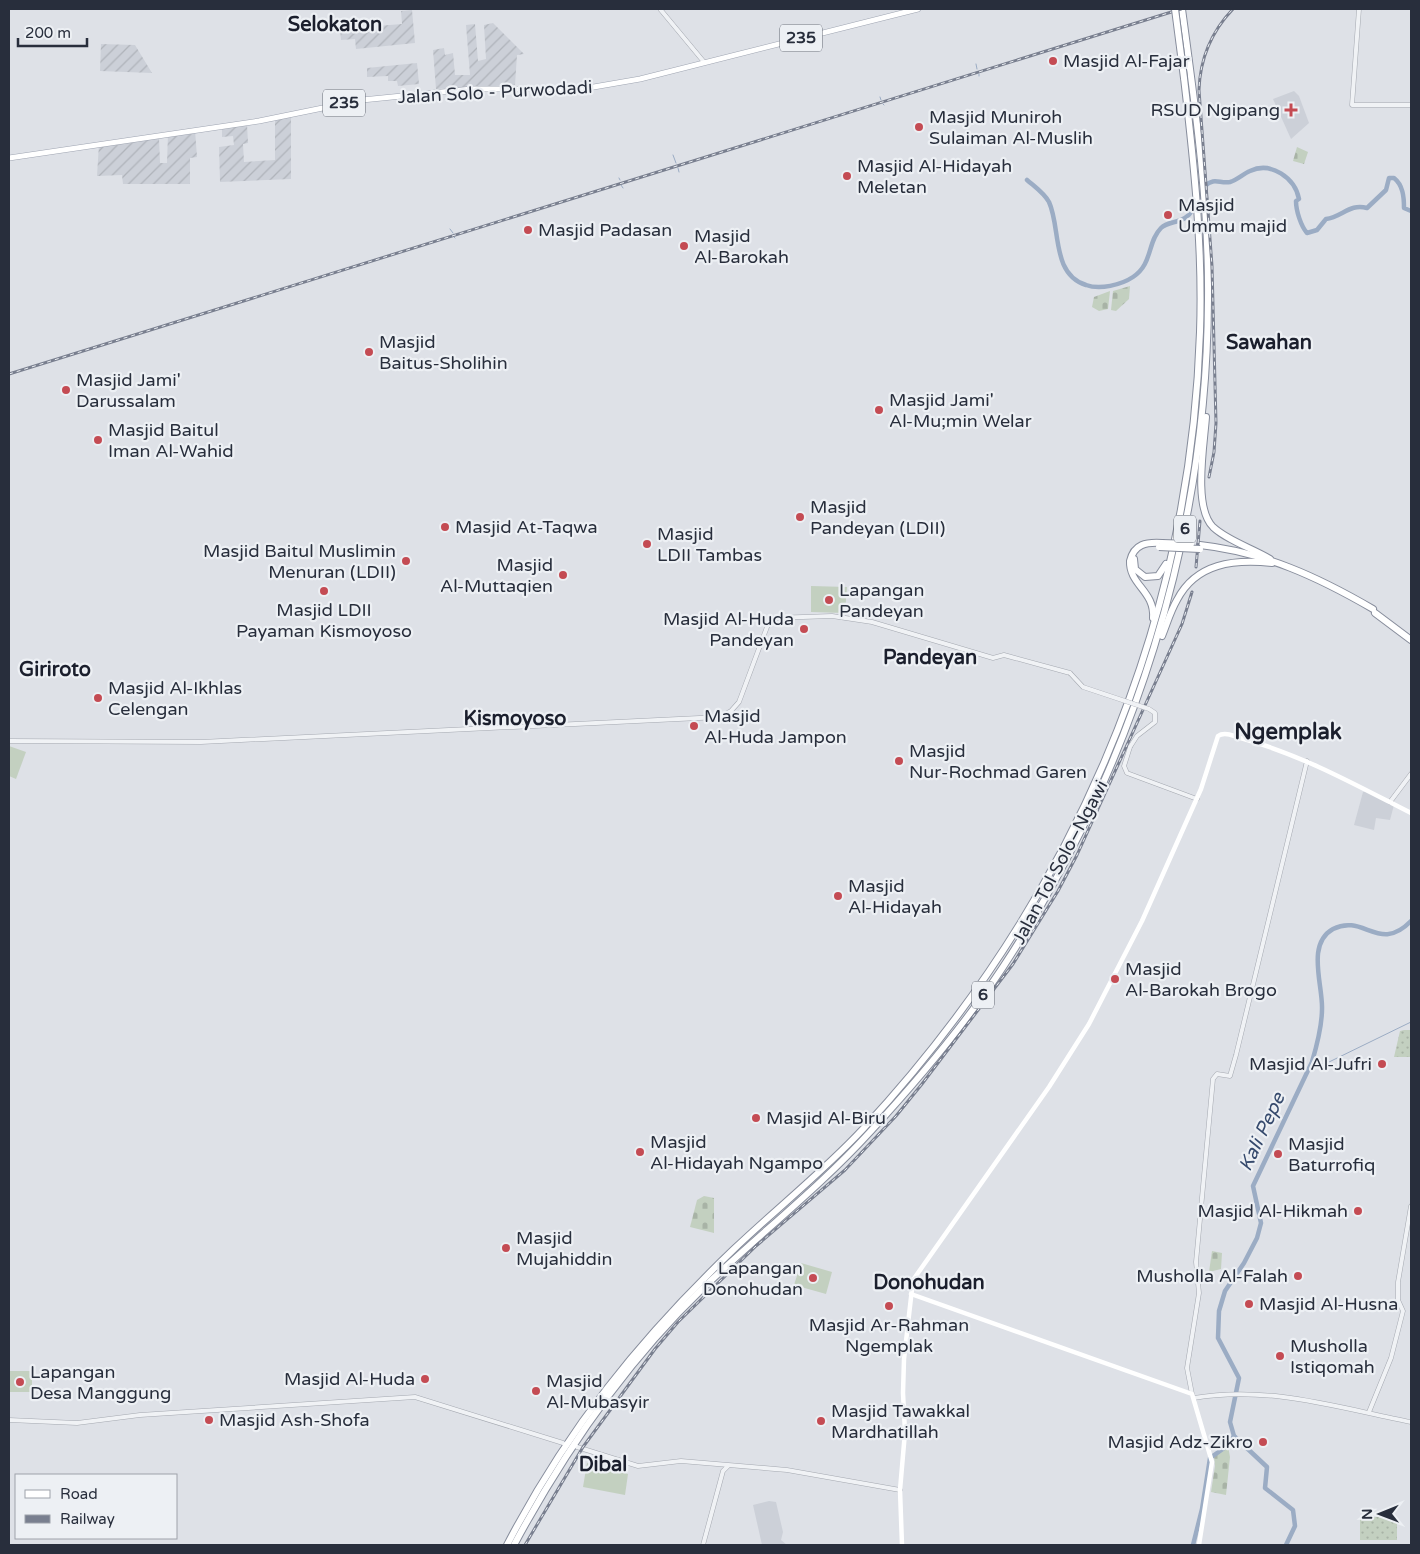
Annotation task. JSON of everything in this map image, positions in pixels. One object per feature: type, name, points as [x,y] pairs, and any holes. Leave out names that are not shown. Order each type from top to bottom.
[{"type":"highway","name":"Jalan Tol Solo–Ngawi","points":[[736,1253],[862,1130],[923,1061],[1000,958],[1071,834],[1104,764],[1134,689],[1162,596],[1182,502],[1193,432],[1200,344],[1199,223],[1195,170],[1175,9]]},
{"type":"highway","name":"Jalan Tol Solo–Ngawi","points":[[507,1545],[543,1480],[598,1398],[663,1320],[868,1134],[929,1066],[1004,965],[1078,835],[1113,760],[1146,676],[1184,534],[1198,448],[1206,379],[1208,298],[1206,220],[1202,163],[1182,9]]},
{"type":"highway","points":[[1206,379],[1202,499],[1205,514],[1211,524],[1220,532],[1271,561],[1302,574],[1374,611],[1411,636]]},
{"type":"highway","points":[[1160,545],[1145,547],[1136,553],[1133,565],[1140,575],[1153,578],[1164,569],[1182,502]]},
{"type":"highway","points":[[1134,689],[1153,612],[1150,598],[1130,570],[1130,558],[1134,550],[1141,545],[1200,547],[1271,561]]},
{"type":"highway","points":[[1146,676],[1175,604],[1194,579],[1208,569],[1225,563],[1271,561]]},
{"type":"highway","points":[[1374,611],[1411,640]]},
{"type":"highway","name":"Jalan Tol Solo–Ngawi","points":[[514,1545],[549,1482],[625,1374],[730,1258]]},
{"type":"main road","name":"Jalan Solo - Purwodadi","points":[[9,158],[259,121],[362,100],[463,90],[590,89],[918,9]]},
{"type":"main road","points":[[902,1545],[900,1490],[905,1432],[904,1359],[913,1280],[1049,1087],[1089,1024],[1142,922],[1197,799],[1220,734],[1268,746],[1307,761],[1361,785],[1411,813]]},
{"type":"main road","points":[[911,1294],[1193,1396],[1211,1455],[1212,1468],[1199,1545]]},
{"type":"street","points":[[660,9],[704,62]]},
{"type":"street","points":[[1359,9],[1352,105],[1411,105]]},
{"type":"street","points":[[9,741],[201,742],[562,726],[724,716],[740,700],[772,618],[832,616],[872,622],[993,658],[1004,654],[1070,673],[1083,687],[1150,709],[1155,713],[1155,722],[1138,734],[1130,747],[1124,766],[1127,773],[1197,799]]},
{"type":"street","points":[[1307,761],[1230,1076],[1217,1074],[1213,1079],[1196,1262],[1199,1289],[1187,1368],[1193,1396],[1267,1394],[1369,1412],[1411,1422]]},
{"type":"street","points":[[1390,802],[1411,774]]},
{"type":"street","points":[[1369,1412],[1391,1358],[1404,1311],[1398,1300],[1398,1282],[1411,1206]]},
{"type":"street","points":[[9,1420],[72,1423],[140,1415],[418,1397],[563,1443]]},
{"type":"street","points":[[577,1447],[638,1466],[681,1461],[785,1470],[900,1490]]},
{"type":"street","points":[[720,1465],[723,1470]]},
{"type":"street","points":[[704,1545],[723,1470],[728,1466]]},
{"type":"shaded area","points":[[412,10],[415,43],[356,49],[355,39],[341,40],[340,29],[402,24],[401,11]]},
{"type":"shaded area","points":[[493,23],[524,54],[517,55],[515,85],[436,89],[433,50],[444,48],[445,55],[453,53],[455,75],[470,75],[466,25],[475,24],[478,61],[486,59],[484,25]]},
{"type":"shaded area","points":[[101,44],[135,45],[152,73],[100,71]]},
{"type":"shaded area","points":[[417,63],[419,84],[398,86],[397,81],[388,81],[388,76],[367,77],[367,68]]},
{"type":"shaded area","name":"RSUD Ngipang","points":[[1294,91],[1299,96],[1309,123],[1291,139],[1273,99]]},
{"type":"shaded area","points":[[291,114],[291,179],[220,182],[219,147],[234,145],[233,136],[222,137],[222,128],[247,124],[248,143],[243,144],[244,162],[275,160],[275,119]]},
{"type":"shaded area","points":[[195,130],[197,157],[190,158],[190,184],[123,184],[122,175],[97,176],[99,144],[159,138],[160,163],[167,163],[168,134]]},
{"type":"shaded area","points":[[1368,791],[1394,805],[1390,820],[1376,818],[1374,830],[1354,825],[1363,792]]},
{"type":"shaded area","points":[[769,1501],[776,1502],[783,1532],[781,1540],[787,1545],[762,1545],[753,1505]]},
{"type":"green space","points":[[1297,147],[1308,152],[1304,164],[1293,161]]},
{"type":"green space","points":[[1130,286],[1129,299],[1116,311],[1111,310],[1113,291]]},
{"type":"green space","points":[[1110,291],[1108,309],[1099,311],[1092,307],[1094,297]]},
{"type":"green space","name":"Lapangan Pandeyan","points":[[811,586],[847,587],[845,613],[811,612]]},
{"type":"green space","points":[[9,746],[26,752],[16,779],[9,776]]},
{"type":"green space","points":[[1411,1030],[1411,1057],[1394,1057],[1400,1031]]},
{"type":"green space","points":[[704,1196],[714,1198],[714,1233],[690,1227],[697,1200]]},
{"type":"green space","points":[[1212,1251],[1222,1253],[1221,1269],[1209,1272]]},
{"type":"green space","name":"Lapangan Donohudan","points":[[801,1263],[832,1272],[826,1294],[794,1285]]},
{"type":"green space","name":"Lapangan Desa Manggung","points":[[9,1371],[32,1371],[32,1392],[9,1392]]},
{"type":"green space","points":[[1228,1446],[1230,1457],[1226,1495],[1211,1492],[1215,1466],[1214,1456]]},
{"type":"green space","points":[[587,1463],[628,1474],[625,1495],[583,1487]]},
{"type":"green space","points":[[1360,1517],[1397,1517],[1397,1540],[1360,1540]]},
{"type":"waterway","points":[[976,64],[977,69]]},
{"type":"waterway","points":[[673,155],[676,163]]},
{"type":"waterway","points":[[678,168],[679,172]]},
{"type":"waterway","points":[[1027,180],[1049,202],[1053,213],[1062,261],[1067,271],[1075,279],[1086,285],[1098,287],[1123,282],[1139,272],[1144,266],[1161,228],[1182,220],[1189,215],[1202,190],[1208,183],[1214,181],[1230,182],[1258,168],[1266,168],[1281,173],[1293,184],[1299,199],[1296,201],[1298,214],[1307,233],[1317,230],[1326,219],[1356,207],[1367,208],[1386,190],[1389,178],[1394,178],[1397,181],[1401,188],[1404,208],[1411,211]]},
{"type":"waterway","points":[[450,229],[453,233]]},
{"type":"waterway","name":"Kali Pepe","points":[[1286,1545],[1295,1526],[1293,1510],[1265,1488],[1267,1467],[1234,1436],[1230,1422],[1239,1378],[1218,1338],[1219,1311],[1225,1291],[1244,1263],[1257,1238],[1261,1223],[1253,1186],[1312,1062],[1316,1049],[1322,1016],[1318,966],[1320,944],[1333,929],[1344,925],[1380,934],[1390,934],[1400,930],[1411,921]]},
{"type":"waterway","points":[[1312,1062],[1320,1064],[1329,1062],[1411,1022]]},
{"type":"waterway","points":[[1193,1545],[1202,1509],[1210,1458],[1227,1446],[1234,1436]]},
{"type":"railway","points":[[9,374],[1181,9]]},
{"type":"railway","points":[[1209,477],[1214,452],[1216,423],[1212,266],[1199,90],[1204,57],[1208,46],[1225,18],[1233,9]]},
{"type":"railway","points":[[1196,567],[1200,521]]},
{"type":"railway","points":[[525,1545],[583,1447],[655,1349],[678,1322],[756,1246],[845,1170],[896,1116],[1013,964],[1058,891],[1077,855],[1182,624],[1192,592]]},
{"type":"place","name":"Masjid Al-Fajar","points":[[1053,61]]},
{"type":"place","name":"RSUD Ngipang","points":[[1291,110]]},
{"type":"place","name":"Masjid Muniroh Sulaiman Al-Muslih","points":[[919,127]]},
{"type":"place","name":"Masjid Al-Hidayah Meletan","points":[[847,176]]},
{"type":"place","name":"Masjid Ummu majid","points":[[1168,215]]},
{"type":"place","name":"Masjid Padasan","points":[[528,230]]},
{"type":"place","name":"Masjid Al-Barokah","points":[[684,246]]},
{"type":"place","name":"Masjid Baitus-Sholihin","points":[[369,352]]},
{"type":"place","name":"Masjid Jami' Darussalam","points":[[66,390]]},
{"type":"place","name":"Masjid Jami' Al-Mu;min Welar","points":[[879,410]]},
{"type":"place","name":"Masjid Baitul Iman Al-Wahid","points":[[98,440]]},
{"type":"place","name":"Masjid Pandeyan (LDII)","points":[[800,517]]},
{"type":"place","name":"Masjid At-Taqwa","points":[[445,527]]},
{"type":"place","name":"Masjid LDII Tambas","points":[[647,544]]},
{"type":"place","name":"Masjid Baitul Muslimin Menuran (LDII)","points":[[406,561]]},
{"type":"place","name":"Masjid Al-Muttaqien","points":[[563,575]]},
{"type":"place","name":"Masjid LDII Payaman Kismoyoso","points":[[324,591]]},
{"type":"place","name":"Lapangan Pandeyan","points":[[829,600]]},
{"type":"place","name":"Masjid Al-Huda Pandeyan","points":[[804,629]]},
{"type":"place","name":"Masjid Al-Ikhlas Celengan","points":[[98,698]]},
{"type":"place","name":"Masjid Al-Huda Jampon","points":[[694,726]]},
{"type":"place","name":"Masjid Nur-Rochmad Garen","points":[[899,761]]},
{"type":"place","name":"Masjid Al-Hidayah","points":[[838,896]]},
{"type":"place","name":"Masjid Al-Barokah Brogo","points":[[1115,979]]},
{"type":"place","name":"Masjid Al-Jufri","points":[[1382,1064]]},
{"type":"place","name":"Masjid Al-Biru","points":[[756,1118]]},
{"type":"place","name":"Masjid Al-Hidayah Ngampo","points":[[640,1152]]},
{"type":"place","name":"Masjid Baturrofiq","points":[[1278,1154]]},
{"type":"place","name":"Masjid Al-Hikmah","points":[[1358,1211]]},
{"type":"place","name":"Masjid Mujahiddin","points":[[506,1248]]},
{"type":"place","name":"Musholla Al-Falah","points":[[1298,1276]]},
{"type":"place","name":"Lapangan Donohudan","points":[[813,1278]]},
{"type":"place","name":"Masjid Al-Husna","points":[[1249,1304]]},
{"type":"place","name":"Masjid Ar-Rahman Ngemplak","points":[[889,1306]]},
{"type":"place","name":"Musholla Istiqomah","points":[[1280,1356]]},
{"type":"place","name":"Masjid Al-Huda","points":[[425,1379]]},
{"type":"place","name":"Lapangan Desa Manggung","points":[[20,1382]]},
{"type":"place","name":"Masjid Al-Mubasyir","points":[[536,1391]]},
{"type":"place","name":"Masjid Ash-Shofa","points":[[209,1420]]},
{"type":"place","name":"Masjid Tawakkal Mardhatillah","points":[[821,1421]]},
{"type":"place","name":"Masjid Adz-Zikro","points":[[1263,1442]]},
{"type":"district","name":"Selokaton","points":[[335,25]]},
{"type":"district","name":"Sawahan","points":[[1269,343]]},
{"type":"district","name":"Pandeyan","points":[[930,658]]},
{"type":"district","name":"Giriroto","points":[[55,670]]},
{"type":"district","name":"Kismoyoso","points":[[515,719]]},
{"type":"district","name":"Ngemplak","points":[[1288,732]]},
{"type":"district","name":"Donohudan","points":[[929,1283]]},
{"type":"district","name":"Dibal","points":[[603,1465]]}]
